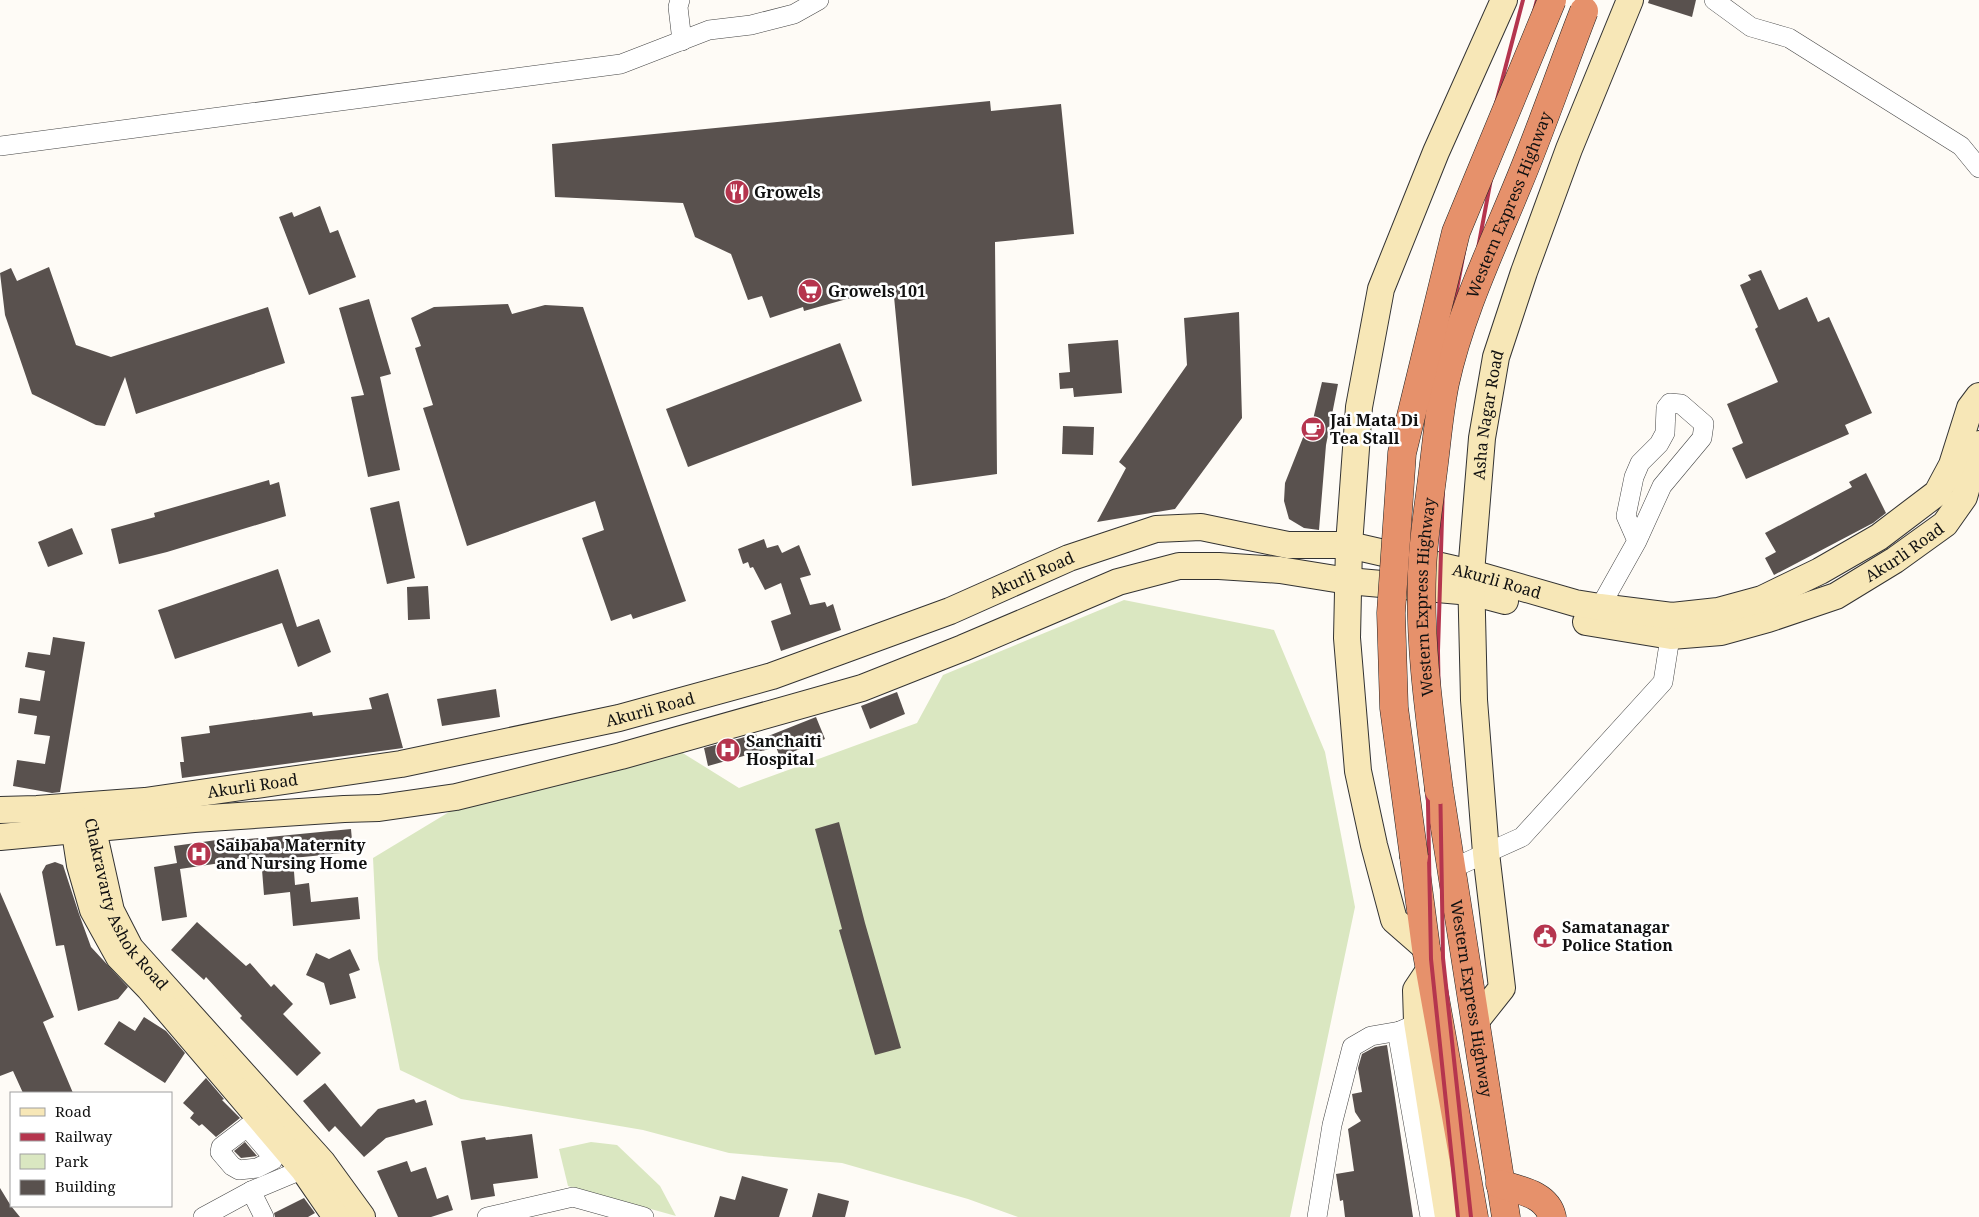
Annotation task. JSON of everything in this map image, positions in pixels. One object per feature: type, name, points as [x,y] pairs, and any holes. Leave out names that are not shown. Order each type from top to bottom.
[{"type":"highway","name":"Western Express Highway","points":[[1474,1217],[1418,1023],[1428,959],[1394,708],[1391,613],[1402,453],[1456,232],[1552,0]]},
{"type":"highway","name":"Western Express Highway","points":[[1506,1217],[1439,790],[1424,664],[1422,572],[1426,516],[1436,436],[1446,381],[1465,315],[1492,244],[1517,188],[1589,0]]},
{"type":"highway","points":[[1500,1184],[1533,1193],[1550,1210],[1552,1217]]},
{"type":"street","points":[[680,0],[678,7],[682,41]]},
{"type":"street","points":[[0,146],[621,64],[709,30],[751,25],[794,14],[819,0]]},
{"type":"street","points":[[1428,959],[1394,920],[1374,845],[1358,771],[1347,638],[1348,545],[1359,407],[1381,289],[1436,152],[1504,0]]},
{"type":"street","name":"Asha Nagar Road","points":[[1475,1022],[1502,988],[1486,853],[1474,700],[1471,583],[1482,438],[1496,357],[1524,272],[1569,149],[1630,0]]},
{"type":"street","points":[[1714,0],[1751,27],[1789,38],[1961,146],[1979,168]]},
{"type":"street","name":"Akurli Road","points":[[0,810],[81,818],[194,819],[378,808],[456,797],[621,756],[862,688],[963,648],[1118,582],[1179,566],[1219,566],[1280,570],[1348,580],[1471,583],[1600,607],[1672,626],[1762,599],[1820,571],[1879,537],[1937,493],[1952,465],[1970,408],[1979,396]]},
{"type":"street","points":[[1600,607],[1637,540],[1662,486],[1702,438],[1704,424],[1695,414],[1681,404],[1670,403],[1666,408],[1665,433],[1659,444],[1640,463],[1634,477],[1626,516],[1637,540]]},
{"type":"street","name":"Akurli Road","points":[[0,837],[145,801],[401,764],[620,718],[772,676],[950,611],[1069,558],[1156,529],[1201,527],[1288,545],[1348,545],[1471,583],[1575,619],[1672,626],[1721,632],[1768,619],[1836,596],[1895,560],[1945,524],[1964,497],[1979,444]]},
{"type":"street","points":[[1451,868],[1522,837],[1663,682],[1672,626]]},
{"type":"street","name":"Chakravarty Ashok Road","points":[[81,818],[80,865],[94,910],[119,957],[143,972],[313,1165],[362,1217]]},
{"type":"street","name":"Chakravarty Ashok Road","points":[[143,972],[253,1122],[313,1165],[327,1214]]},
{"type":"street","points":[[1318,1217],[1332,1125],[1352,1047],[1371,1036],[1418,1023]]},
{"type":"street","points":[[1418,1023],[1399,1042],[1430,1217]]},
{"type":"street","points":[[1418,1023],[1448,1217]]},
{"type":"street","points":[[253,1122],[273,1160],[266,1165],[239,1170],[232,1166],[220,1152],[221,1147],[253,1122]]},
{"type":"street","points":[[203,1217],[255,1190],[313,1165]]},
{"type":"street","points":[[251,1169],[255,1190],[264,1217]]},
{"type":"street","points":[[488,1217],[573,1197],[644,1217]]},
{"type":"green space","points":[[1124,600],[1274,630],[1325,752],[1355,907],[1290,1217],[1018,1217],[968,1199],[842,1163],[729,1153],[643,1130],[461,1099],[400,1070],[378,959],[373,858],[454,809],[673,747],[739,788],[917,723],[943,675]]},
{"type":"green space","points":[[591,1142],[617,1145],[660,1186],[676,1216],[568,1186],[559,1149]]},
{"type":"building","points":[[1649,0],[1696,0],[1692,17],[1648,3]]},
{"type":"building","name":"Growels 101","points":[[990,101],[991,111],[1061,104],[1074,234],[995,242],[997,474],[912,486],[893,286],[804,311],[803,307],[770,318],[762,296],[748,300],[731,254],[695,237],[683,203],[555,197],[552,144]]},
{"type":"building","points":[[320,206],[330,233],[338,230],[356,277],[309,295],[279,217],[292,212],[294,217]]},
{"type":"building","points":[[49,267],[76,345],[111,357],[268,307],[285,363],[136,414],[125,377],[105,426],[96,425],[32,394],[5,315],[0,273],[11,268],[17,281]]},
{"type":"building","points":[[1761,270],[1779,310],[1807,297],[1818,322],[1829,317],[1872,413],[1845,425],[1849,434],[1746,479],[1732,448],[1743,443],[1727,404],[1778,382],[1755,329],[1758,327],[1740,285],[1751,280],[1748,275]]},
{"type":"building","points":[[369,299],[391,374],[380,377],[400,470],[368,477],[351,397],[364,395],[339,308]]},
{"type":"building","points":[[508,304],[512,314],[545,305],[583,307],[686,601],[633,619],[631,614],[611,621],[582,538],[604,530],[595,501],[467,546],[423,408],[433,405],[415,348],[421,346],[411,318],[434,307]]},
{"type":"building","points":[[1239,312],[1242,418],[1175,509],[1097,522],[1126,468],[1119,462],[1187,365],[1184,318]]},
{"type":"building","points":[[1118,340],[1122,393],[1074,397],[1073,388],[1060,389],[1059,373],[1070,372],[1068,344]]},
{"type":"building","points":[[840,343],[862,401],[688,467],[666,409]]},
{"type":"building","points":[[1322,382],[1338,384],[1326,445],[1319,530],[1304,528],[1289,519],[1284,501],[1285,483],[1304,435],[1309,436]]},
{"type":"building","points":[[1063,426],[1094,427],[1093,455],[1062,454]]},
{"type":"building","points":[[1866,473],[1886,513],[1873,523],[1774,575],[1765,558],[1776,552],[1765,533],[1852,487],[1849,482]]},
{"type":"building","points":[[269,480],[270,485],[279,482],[286,516],[167,552],[119,564],[111,529],[155,517],[154,513]]},
{"type":"building","points":[[399,501],[415,578],[387,584],[370,508]]},
{"type":"building","points":[[72,528],[83,554],[48,567],[38,542]]},
{"type":"building","points":[[764,539],[767,548],[778,545],[782,553],[799,545],[811,575],[800,578],[810,605],[825,602],[827,607],[833,604],[841,630],[781,651],[771,621],[791,614],[781,583],[765,590],[753,567],[750,568],[748,562],[743,564],[738,549]]},
{"type":"building","points":[[278,569],[297,627],[319,619],[331,652],[298,667],[282,623],[175,659],[158,610]]},
{"type":"building","points":[[428,586],[430,619],[408,620],[407,587]]},
{"type":"building","points":[[53,637],[85,642],[60,792],[52,793],[13,786],[17,760],[45,764],[50,736],[34,734],[37,716],[18,713],[20,698],[40,701],[45,671],[25,667],[28,652],[50,655]]},
{"type":"building","points":[[496,689],[500,717],[442,726],[437,699]]},
{"type":"building","points":[[897,692],[905,714],[870,729],[861,706]]},
{"type":"building","points":[[388,693],[403,748],[182,778],[180,762],[184,762],[181,737],[210,733],[209,726],[312,712],[313,716],[372,709],[369,698]]},
{"type":"building","points":[[816,717],[825,739],[780,757],[776,747],[708,766],[704,748],[756,734],[758,740]]},
{"type":"building","points":[[839,822],[865,923],[901,1048],[875,1055],[839,930],[842,929],[815,829]]},
{"type":"building","points":[[351,829],[353,852],[293,858],[295,885],[309,883],[311,902],[358,897],[360,919],[293,926],[290,892],[264,895],[261,857],[180,869],[187,917],[162,921],[154,867],[177,863],[174,846],[238,837],[238,840]]},
{"type":"building","points":[[55,862],[63,865],[91,947],[128,987],[118,999],[78,1011],[64,945],[56,946],[42,872],[46,865]]},
{"type":"building","points":[[0,892],[54,1017],[43,1022],[73,1092],[23,1092],[13,1071],[0,1076]]},
{"type":"building","points":[[197,922],[246,966],[250,963],[271,987],[274,984],[293,1004],[283,1014],[321,1053],[297,1076],[240,1018],[242,1016],[206,977],[204,980],[171,950]]},
{"type":"building","points":[[350,949],[360,970],[349,974],[356,998],[330,1005],[324,983],[306,975],[316,953],[329,959]]},
{"type":"building","points":[[144,1017],[166,1031],[185,1053],[165,1083],[104,1044],[119,1021],[135,1031]]},
{"type":"building","points":[[1387,1045],[1413,1217],[1345,1217],[1343,1200],[1340,1201],[1336,1174],[1354,1171],[1348,1129],[1361,1121],[1355,1112],[1352,1094],[1362,1092],[1358,1068],[1362,1054],[1375,1047]]},
{"type":"building","points":[[206,1078],[224,1099],[222,1100],[240,1118],[216,1137],[202,1124],[199,1126],[190,1118],[194,1113],[183,1103]]},
{"type":"building","points":[[325,1083],[361,1127],[378,1109],[414,1099],[416,1103],[426,1100],[433,1125],[386,1138],[364,1157],[335,1126],[329,1132],[303,1101]]},
{"type":"building","points":[[532,1134],[538,1178],[493,1184],[495,1196],[471,1200],[461,1141],[485,1137],[486,1140]]},
{"type":"building","points":[[245,1142],[257,1156],[241,1158],[234,1151]]},
{"type":"building","points":[[407,1161],[411,1172],[426,1167],[437,1199],[448,1195],[453,1210],[431,1217],[398,1217],[377,1171]]},
{"type":"building","points":[[742,1176],[788,1189],[779,1217],[714,1217],[720,1196],[735,1200]]},
{"type":"building","points":[[0,1188],[10,1207],[20,1217],[0,1217]]},
{"type":"building","points":[[818,1193],[849,1201],[845,1217],[812,1217]]},
{"type":"building","points":[[304,1198],[315,1213],[308,1217],[275,1217],[274,1213]]},
{"type":"railway","points":[[1458,1217],[1431,959],[1425,650],[1430,484],[1448,337],[1481,161],[1523,0]]},
{"type":"railway","points":[[1471,1217],[1443,958],[1438,651],[1443,485],[1461,339],[1494,163],[1537,0]]},
{"type":"place","name":"Growels","points":[[737,192]]},
{"type":"place","name":"Growels 101","points":[[810,291]]},
{"type":"place","name":"Jai Mata Di Tea Stall","points":[[1313,429]]},
{"type":"place","name":"Sanchaiti Hospital","points":[[728,750]]},
{"type":"place","name":"Saibaba Maternity and Nursing Home","points":[[199,854]]},
{"type":"place","name":"Samatanagar Police Station","points":[[1545,936]]}]
